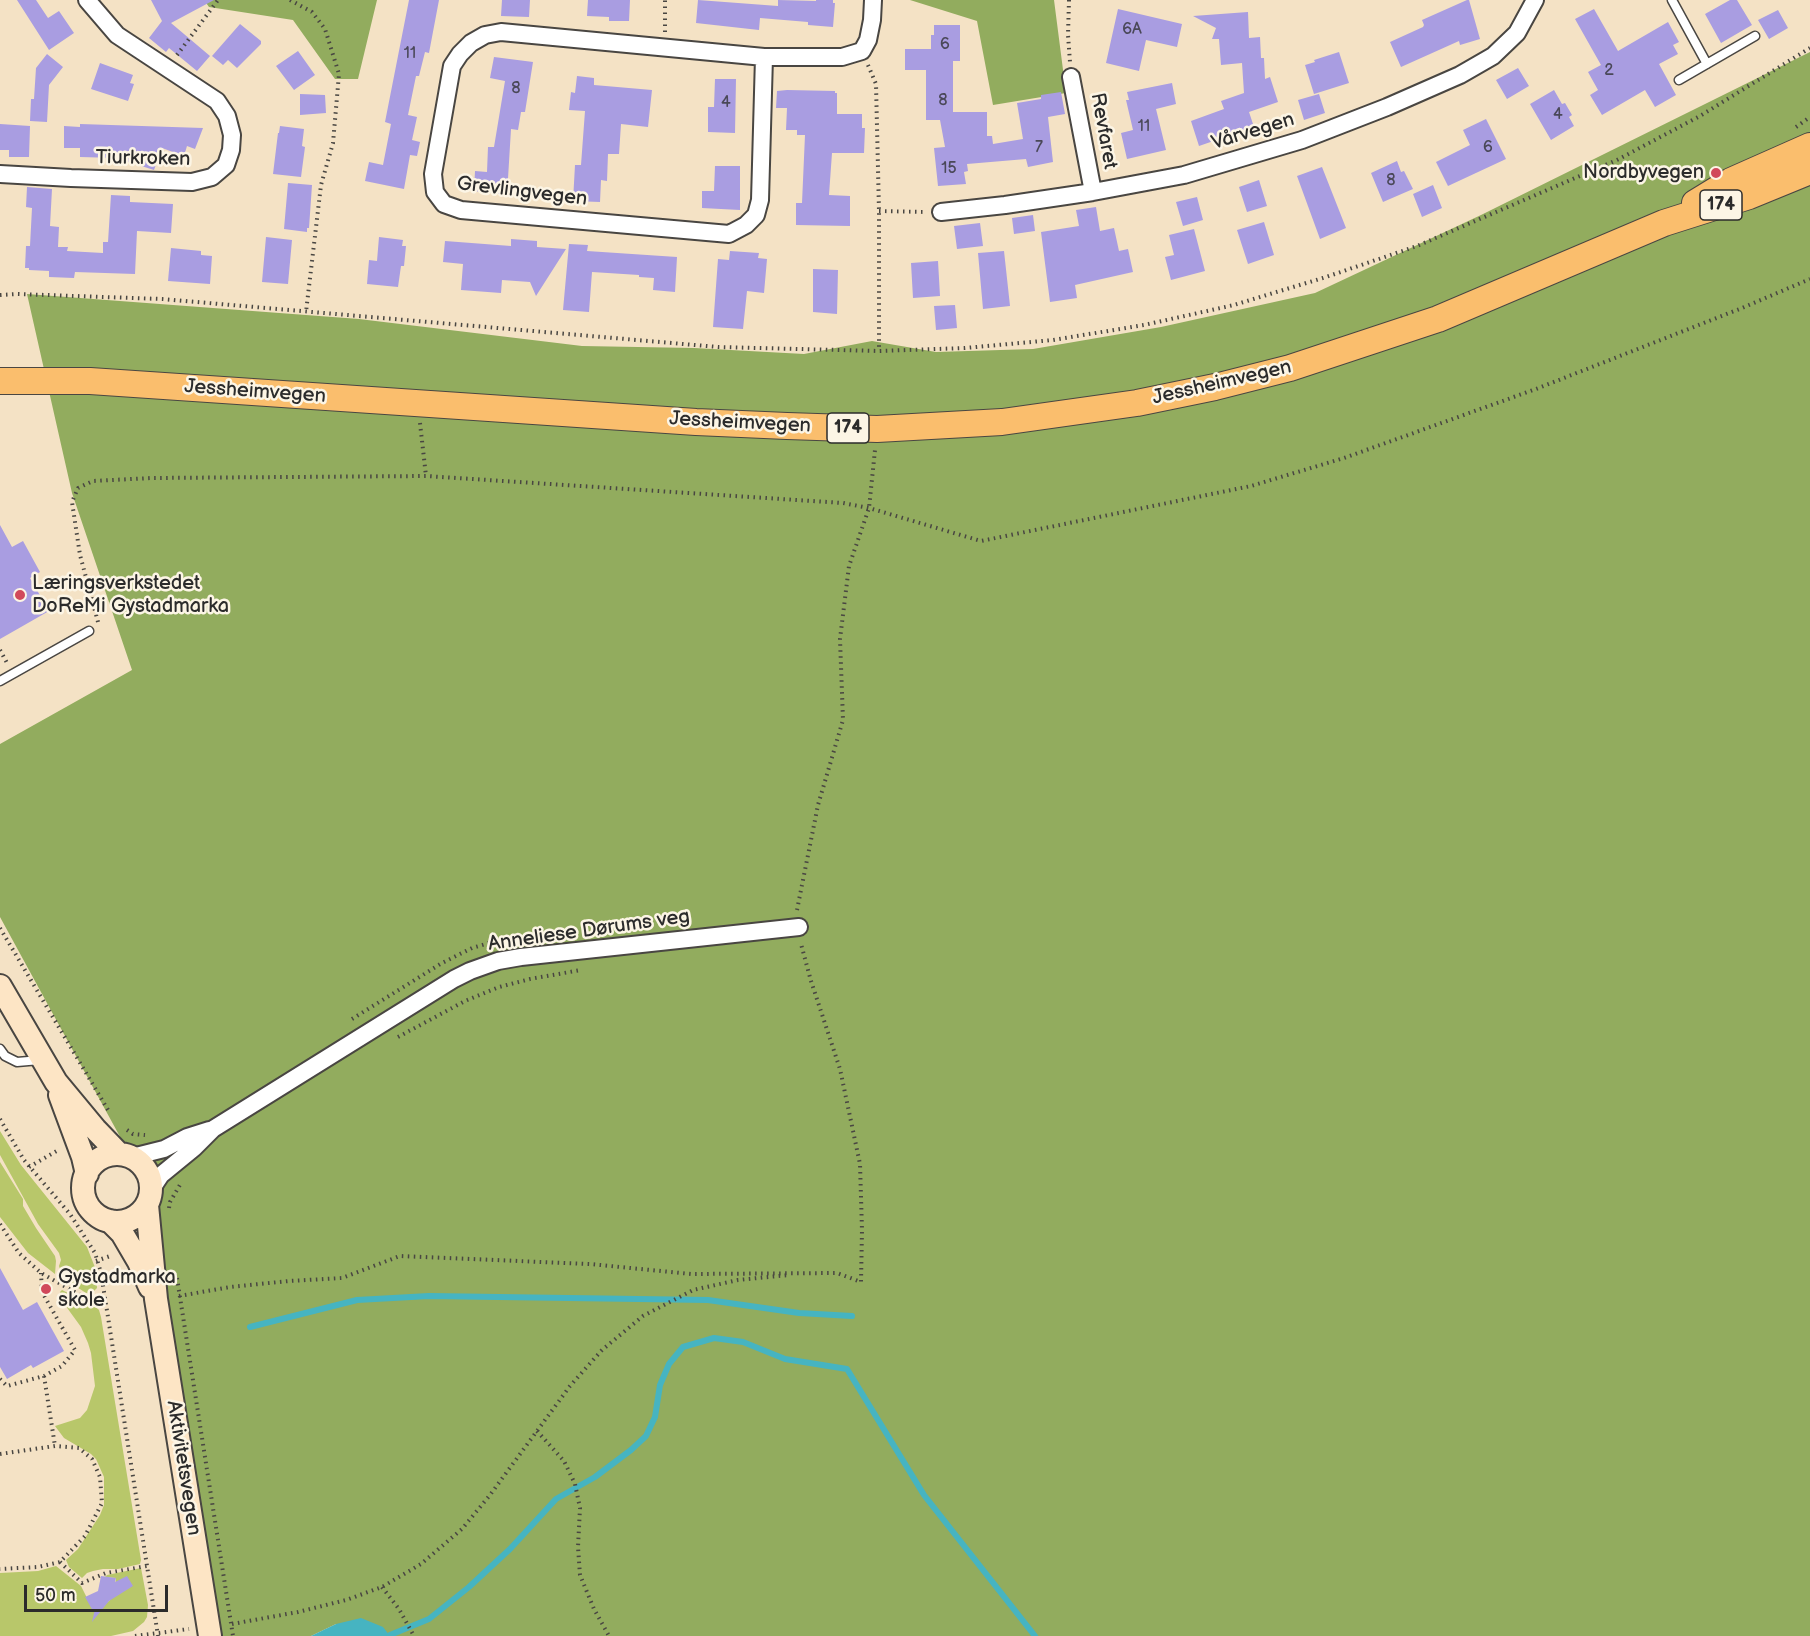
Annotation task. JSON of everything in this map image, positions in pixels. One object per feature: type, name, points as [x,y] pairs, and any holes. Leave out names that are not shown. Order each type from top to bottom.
[{"type":"main road","name":"Jessheimvegen","points":[[1664,223],[1731,181],[1810,146]]},
{"type":"main road","name":"Jessheimvegen","points":[[0,381],[90,381],[696,422],[877,429],[1002,422],[1137,403],[1290,368],[1438,319],[1664,223],[1749,196],[1810,171]]},
{"type":"street","name":"Tiurkroken","points":[[0,174],[192,182],[212,177],[226,165],[231,150],[232,135],[227,116],[217,101],[117,35],[87,0]]},
{"type":"street","points":[[862,51],[868,40],[873,0]]},
{"type":"street","name":"Vårvegen","points":[[942,212],[1093,192],[1184,174],[1302,140],[1460,75],[1493,56],[1517,33],[1535,0]]},
{"type":"street","name":"Grevlingvegen","points":[[764,57],[760,200],[756,215],[746,225],[729,234],[461,210],[444,204],[435,192],[433,174],[452,66],[471,43],[485,35],[501,32],[764,57],[842,57],[862,51]]},
{"type":"street","name":"Revfaret","points":[[1071,77],[1093,192]]},
{"type":"street","name":"Anneliese Dørums veg","points":[[149,1197],[162,1175],[213,1129],[454,979],[481,967],[521,957],[799,927]]},
{"type":"street","points":[[0,986],[56,1082],[95,1129],[125,1156],[139,1162],[146,1171],[151,1183],[149,1197],[140,1213],[131,1219],[110,1221],[98,1215],[87,1204],[84,1186],[91,1166],[100,1159],[110,1155],[125,1156]]},
{"type":"street","points":[[56,1082],[87,1174]]},
{"type":"street","name":"Anneliese Dørums veg","points":[[125,1156],[164,1149],[188,1137],[213,1129]]},
{"type":"street","name":"Aktivitetsvegen","points":[[149,1197],[147,1224],[155,1275],[156,1299],[209,1632]]},
{"type":"street","name":"Aktivitetsvegen","points":[[110,1221],[122,1233],[132,1249],[156,1299]]},
{"type":"lane","points":[[1672,0],[1707,63]]},
{"type":"lane","points":[[1679,80],[1755,36]]},
{"type":"lane","points":[[0,681],[89,631]]},
{"type":"lane","points":[[0,1049],[5,1056],[17,1062],[43,1060]]},
{"type":"path","points":[[166,68],[218,0]]},
{"type":"path","points":[[290,0],[312,12],[325,30],[339,74],[333,142],[321,185],[306,312]]},
{"type":"path","points":[[664,48],[665,0]]},
{"type":"path","points":[[1069,0],[1068,35],[1071,77]]},
{"type":"path","points":[[0,295],[162,299],[718,347],[879,351],[965,348],[1031,342],[1132,327],[1234,305],[1417,246],[1617,160],[1700,117],[1810,48]]},
{"type":"path","points":[[862,51],[876,84],[879,351]]},
{"type":"path","points":[[879,212],[942,212]]},
{"type":"path","points":[[89,631],[99,626],[80,555],[72,502],[78,488],[93,481],[151,478],[426,476],[831,502],[869,508],[981,541],[1251,486],[1344,458],[1536,389],[1810,279]]},
{"type":"path","points":[[417,403],[426,476]]},
{"type":"path","points":[[179,1296],[230,1287],[342,1278],[400,1256],[590,1264],[690,1274],[837,1273],[861,1282],[860,1164],[840,1069],[801,946],[797,908],[818,805],[843,720],[840,639],[849,566],[869,508],[877,429]]},
{"type":"path","points":[[0,928],[113,1119]]},
{"type":"path","points":[[342,1025],[442,963],[472,948],[493,942]]},
{"type":"path","points":[[394,1039],[465,1001],[499,987],[583,970]]},
{"type":"path","points":[[0,1119],[29,1167],[70,1214],[95,1253],[101,1273],[157,1634]]},
{"type":"path","points":[[121,1127],[133,1134],[150,1134]]},
{"type":"path","points":[[29,1167],[63,1148]]},
{"type":"path","points":[[168,1213],[170,1202],[184,1178]]},
{"type":"path","points":[[0,1224],[19,1253],[41,1273],[82,1296],[93,1300],[105,1298]]},
{"type":"path","points":[[176,1272],[233,1636]]},
{"type":"path","points":[[0,1379],[7,1386],[44,1376],[62,1366],[75,1350],[42,1292],[41,1273]]},
{"type":"path","points":[[135,1636],[209,1632],[232,1624],[298,1612],[346,1600],[382,1587],[421,1564],[462,1529],[490,1495],[570,1386],[602,1350],[643,1316],[693,1290],[738,1280],[837,1273]]},
{"type":"path","points":[[44,1376],[55,1446]]},
{"type":"path","points":[[537,1431],[564,1461],[575,1484],[580,1508],[578,1546],[580,1575],[594,1609],[609,1636]]},
{"type":"path","points":[[0,1454],[55,1446],[79,1448],[92,1459],[100,1477],[102,1503],[85,1536],[60,1562],[38,1567],[0,1569]]},
{"type":"path","points":[[60,1562],[82,1583],[106,1573],[147,1566]]},
{"type":"path","points":[[382,1587],[399,1609],[414,1636]]},
{"type":"green space","points":[[204,0],[377,0],[358,79],[335,79],[293,20],[209,7]]},
{"type":"green space","points":[[910,0],[1054,0],[1066,93],[993,105],[977,21]]},
{"type":"green space","points":[[1810,52],[1810,1636],[390,1636],[336,1624],[311,1636],[217,1636],[148,1188],[0,917],[0,744],[132,670],[72,493],[27,294],[359,319],[582,346],[694,348],[804,354],[872,341],[936,352],[1033,349],[1161,327],[1315,293],[1481,215]]},
{"type":"green space","points":[[0,1131],[21,1165],[87,1247],[96,1270],[97,1288],[93,1292],[86,1293],[63,1278],[59,1266],[61,1260],[59,1253],[38,1224],[0,1155]]},
{"type":"green space","points":[[0,1162],[23,1199],[23,1206],[55,1256],[55,1274],[28,1253],[0,1217]]},
{"type":"green space","points":[[62,1290],[99,1310],[141,1560],[140,1564],[93,1571],[82,1578],[69,1567],[66,1560],[78,1549],[100,1515],[104,1505],[104,1477],[96,1459],[64,1438],[55,1426],[80,1418],[87,1410],[95,1386],[88,1343],[81,1327],[65,1305],[60,1292]]},
{"type":"green space","points":[[56,1566],[81,1586],[93,1610],[109,1601],[114,1595],[116,1578],[105,1577],[107,1575],[141,1568],[148,1605],[147,1617],[133,1631],[111,1636],[0,1636],[0,1573],[38,1571]]},
{"type":"water","points":[[361,1618],[383,1627],[390,1636],[311,1636],[336,1624]]},
{"type":"building","points":[[17,0],[36,0],[48,18],[59,11],[74,33],[49,50]]},
{"type":"building","points":[[151,0],[214,0],[171,23],[210,56],[197,71],[169,48],[166,52],[149,38],[162,21]]},
{"type":"building","points":[[409,0],[439,0],[429,53],[425,52],[419,76],[416,76],[408,115],[417,117],[412,140],[420,142],[417,156],[410,155],[404,189],[365,181],[369,162],[383,165],[391,124],[385,122]]},
{"type":"building","points":[[502,0],[530,0],[529,17],[501,16]]},
{"type":"building","points":[[588,0],[630,0],[629,21],[609,21],[609,17],[587,16]]},
{"type":"building","points":[[698,0],[778,6],[778,0],[833,0],[835,3],[833,27],[808,25],[808,22],[760,18],[759,30],[696,23]]},
{"type":"building","points":[[1469,0],[1480,39],[1460,45],[1459,41],[1401,67],[1390,42],[1423,27],[1422,20]]},
{"type":"building","points":[[1730,0],[1737,0],[1752,25],[1721,43],[1705,14]]},
{"type":"building","points":[[1118,9],[1182,24],[1177,47],[1146,40],[1139,71],[1106,63]]},
{"type":"building","points":[[1594,9],[1618,51],[1668,22],[1679,42],[1673,45],[1678,54],[1659,64],[1676,95],[1655,107],[1645,90],[1602,115],[1590,95],[1598,90],[1588,72],[1601,65],[1575,19]]},
{"type":"building","points":[[1778,10],[1788,28],[1769,39],[1758,20]]},
{"type":"building","points":[[1248,12],[1249,38],[1260,37],[1265,79],[1270,77],[1278,102],[1249,112],[1254,127],[1199,146],[1191,121],[1224,109],[1221,101],[1244,93],[1242,63],[1221,65],[1219,39],[1212,39],[1216,28],[1193,16]]},
{"type":"building","points":[[240,24],[261,41],[261,44],[237,68],[228,60],[223,65],[212,56]]},
{"type":"building","points":[[934,25],[960,25],[960,61],[953,61],[953,112],[987,112],[987,136],[992,136],[993,144],[1023,139],[1017,103],[1041,99],[1041,95],[1061,92],[1065,114],[1048,117],[1053,162],[1028,167],[1026,159],[967,164],[968,171],[964,172],[966,184],[938,186],[934,148],[945,147],[940,120],[926,120],[926,70],[905,70],[905,49],[931,49]]},
{"type":"building","points":[[298,51],[315,75],[294,90],[276,66]]},
{"type":"building","points":[[1339,52],[1349,83],[1314,94],[1305,65]]},
{"type":"building","points":[[47,54],[63,67],[49,85],[47,122],[30,121],[36,68]]},
{"type":"building","points":[[494,57],[533,62],[525,112],[521,112],[518,130],[511,129],[507,195],[474,191],[475,171],[487,172],[488,147],[494,147],[505,81],[490,78]]},
{"type":"building","points":[[100,63],[133,75],[130,83],[134,84],[128,101],[91,89]]},
{"type":"building","points":[[1518,68],[1529,86],[1507,99],[1496,80]]},
{"type":"building","points":[[577,76],[594,78],[594,85],[652,90],[648,127],[621,124],[619,154],[608,154],[607,181],[601,180],[600,202],[573,201],[575,165],[581,165],[585,111],[569,110],[571,92],[575,93]]},
{"type":"building","points":[[715,79],[736,79],[735,133],[708,132],[708,107],[714,107]]},
{"type":"building","points":[[1172,83],[1176,104],[1156,109],[1166,150],[1127,159],[1121,133],[1133,130],[1126,100],[1129,100],[1127,92]]},
{"type":"building","points":[[1554,90],[1572,115],[1569,117],[1574,126],[1551,140],[1530,104]]},
{"type":"building","points":[[777,91],[835,91],[837,93],[837,114],[862,114],[862,128],[865,128],[864,153],[832,153],[829,195],[850,196],[850,226],[796,225],[796,203],[802,203],[805,135],[797,135],[797,130],[786,130],[787,108],[776,108]]},
{"type":"building","points":[[300,94],[325,95],[326,113],[300,115]]},
{"type":"building","points":[[1319,94],[1325,113],[1304,120],[1298,100]]},
{"type":"building","points":[[1486,119],[1506,159],[1448,186],[1436,162],[1470,145],[1463,130]]},
{"type":"building","points":[[0,124],[30,126],[29,157],[9,157],[9,150],[0,150]]},
{"type":"building","points":[[80,124],[203,128],[195,149],[187,146],[184,156],[162,148],[154,170],[116,158],[80,157],[80,148],[64,148],[64,126],[80,127]]},
{"type":"building","points":[[280,126],[304,129],[302,146],[305,147],[301,177],[273,174]]},
{"type":"building","points":[[1397,161],[1401,172],[1404,171],[1413,189],[1383,202],[1371,173]]},
{"type":"building","points":[[715,166],[740,166],[740,210],[702,208],[702,191],[714,191]]},
{"type":"building","points":[[1322,167],[1346,228],[1320,239],[1297,176]]},
{"type":"building","points":[[1259,180],[1267,206],[1247,212],[1239,187]]},
{"type":"building","points":[[288,183],[312,185],[307,232],[284,229]]},
{"type":"building","points":[[1433,185],[1442,208],[1422,217],[1413,194]]},
{"type":"building","points":[[27,187],[52,189],[50,226],[59,227],[58,247],[68,247],[67,251],[103,253],[103,242],[108,242],[111,195],[130,196],[130,202],[173,204],[171,233],[137,231],[135,274],[75,272],[74,278],[49,277],[49,271],[25,268],[26,246],[30,246],[32,208],[26,207]]},
{"type":"building","points":[[1197,197],[1203,220],[1183,226],[1176,202]]},
{"type":"building","points":[[1096,207],[1100,231],[1114,228],[1119,251],[1128,249],[1133,272],[1075,285],[1077,298],[1050,302],[1041,232],[1079,226],[1076,210]]},
{"type":"building","points":[[1033,215],[1035,231],[1014,234],[1012,218]]},
{"type":"building","points":[[1264,222],[1274,255],[1248,264],[1237,230]]},
{"type":"building","points":[[980,223],[983,246],[957,249],[954,226]]},
{"type":"building","points":[[1194,229],[1205,271],[1171,280],[1165,257],[1174,255],[1169,235]]},
{"type":"building","points":[[266,237],[292,240],[288,284],[262,282]]},
{"type":"building","points":[[379,237],[403,240],[402,246],[406,246],[404,266],[401,266],[398,287],[367,284],[369,260],[377,261]]},
{"type":"building","points":[[511,239],[537,241],[537,247],[566,249],[536,296],[530,282],[502,280],[501,293],[461,290],[463,264],[443,262],[445,241],[511,246]]},
{"type":"building","points":[[569,244],[588,245],[587,251],[677,257],[675,292],[653,290],[654,278],[592,272],[589,312],[563,310]]},
{"type":"building","points":[[171,248],[201,251],[201,255],[212,256],[210,284],[168,281]]},
{"type":"building","points":[[730,251],[759,253],[758,258],[767,259],[764,293],[747,291],[743,329],[713,327],[718,259],[729,260]]},
{"type":"building","points":[[1004,251],[1010,306],[983,309],[978,253]]},
{"type":"building","points":[[938,261],[940,296],[913,298],[911,263]]},
{"type":"building","points":[[813,269],[838,270],[837,314],[813,312]]},
{"type":"building","points":[[955,305],[957,328],[936,330],[934,306]]},
{"type":"building","name":"Læringsverkstedet DoReMi Gystadmarka","points":[[0,525],[12,547],[23,541],[40,572],[30,578],[49,611],[0,639]]},
{"type":"building","name":"Gystadmarka skole","points":[[0,1268],[23,1310],[37,1302],[64,1351],[33,1368],[31,1365],[7,1379],[0,1367]]},
{"type":"building","points":[[101,1576],[116,1578],[115,1582],[127,1576],[133,1586],[109,1601],[92,1622],[95,1609],[93,1611],[85,1597],[98,1591]]},
{"type":"waterway","points":[[250,1327],[357,1300],[429,1296],[708,1300],[799,1313],[852,1316]]},
{"type":"waterway","points":[[390,1635],[429,1619],[469,1587],[510,1549],[556,1499],[595,1477],[631,1450],[646,1436],[655,1417],[660,1385],[669,1364],[683,1347],[714,1338],[743,1342],[785,1359],[847,1369],[924,1495],[1035,1636]]},
{"type":"place","name":"Nordbyvegen","points":[[1716,173]]},
{"type":"place","name":"Læringsverkstedet DoReMi Gystadmarka","points":[[20,595]]},
{"type":"place","name":"Gystadmarka skole","points":[[46,1289]]}]
